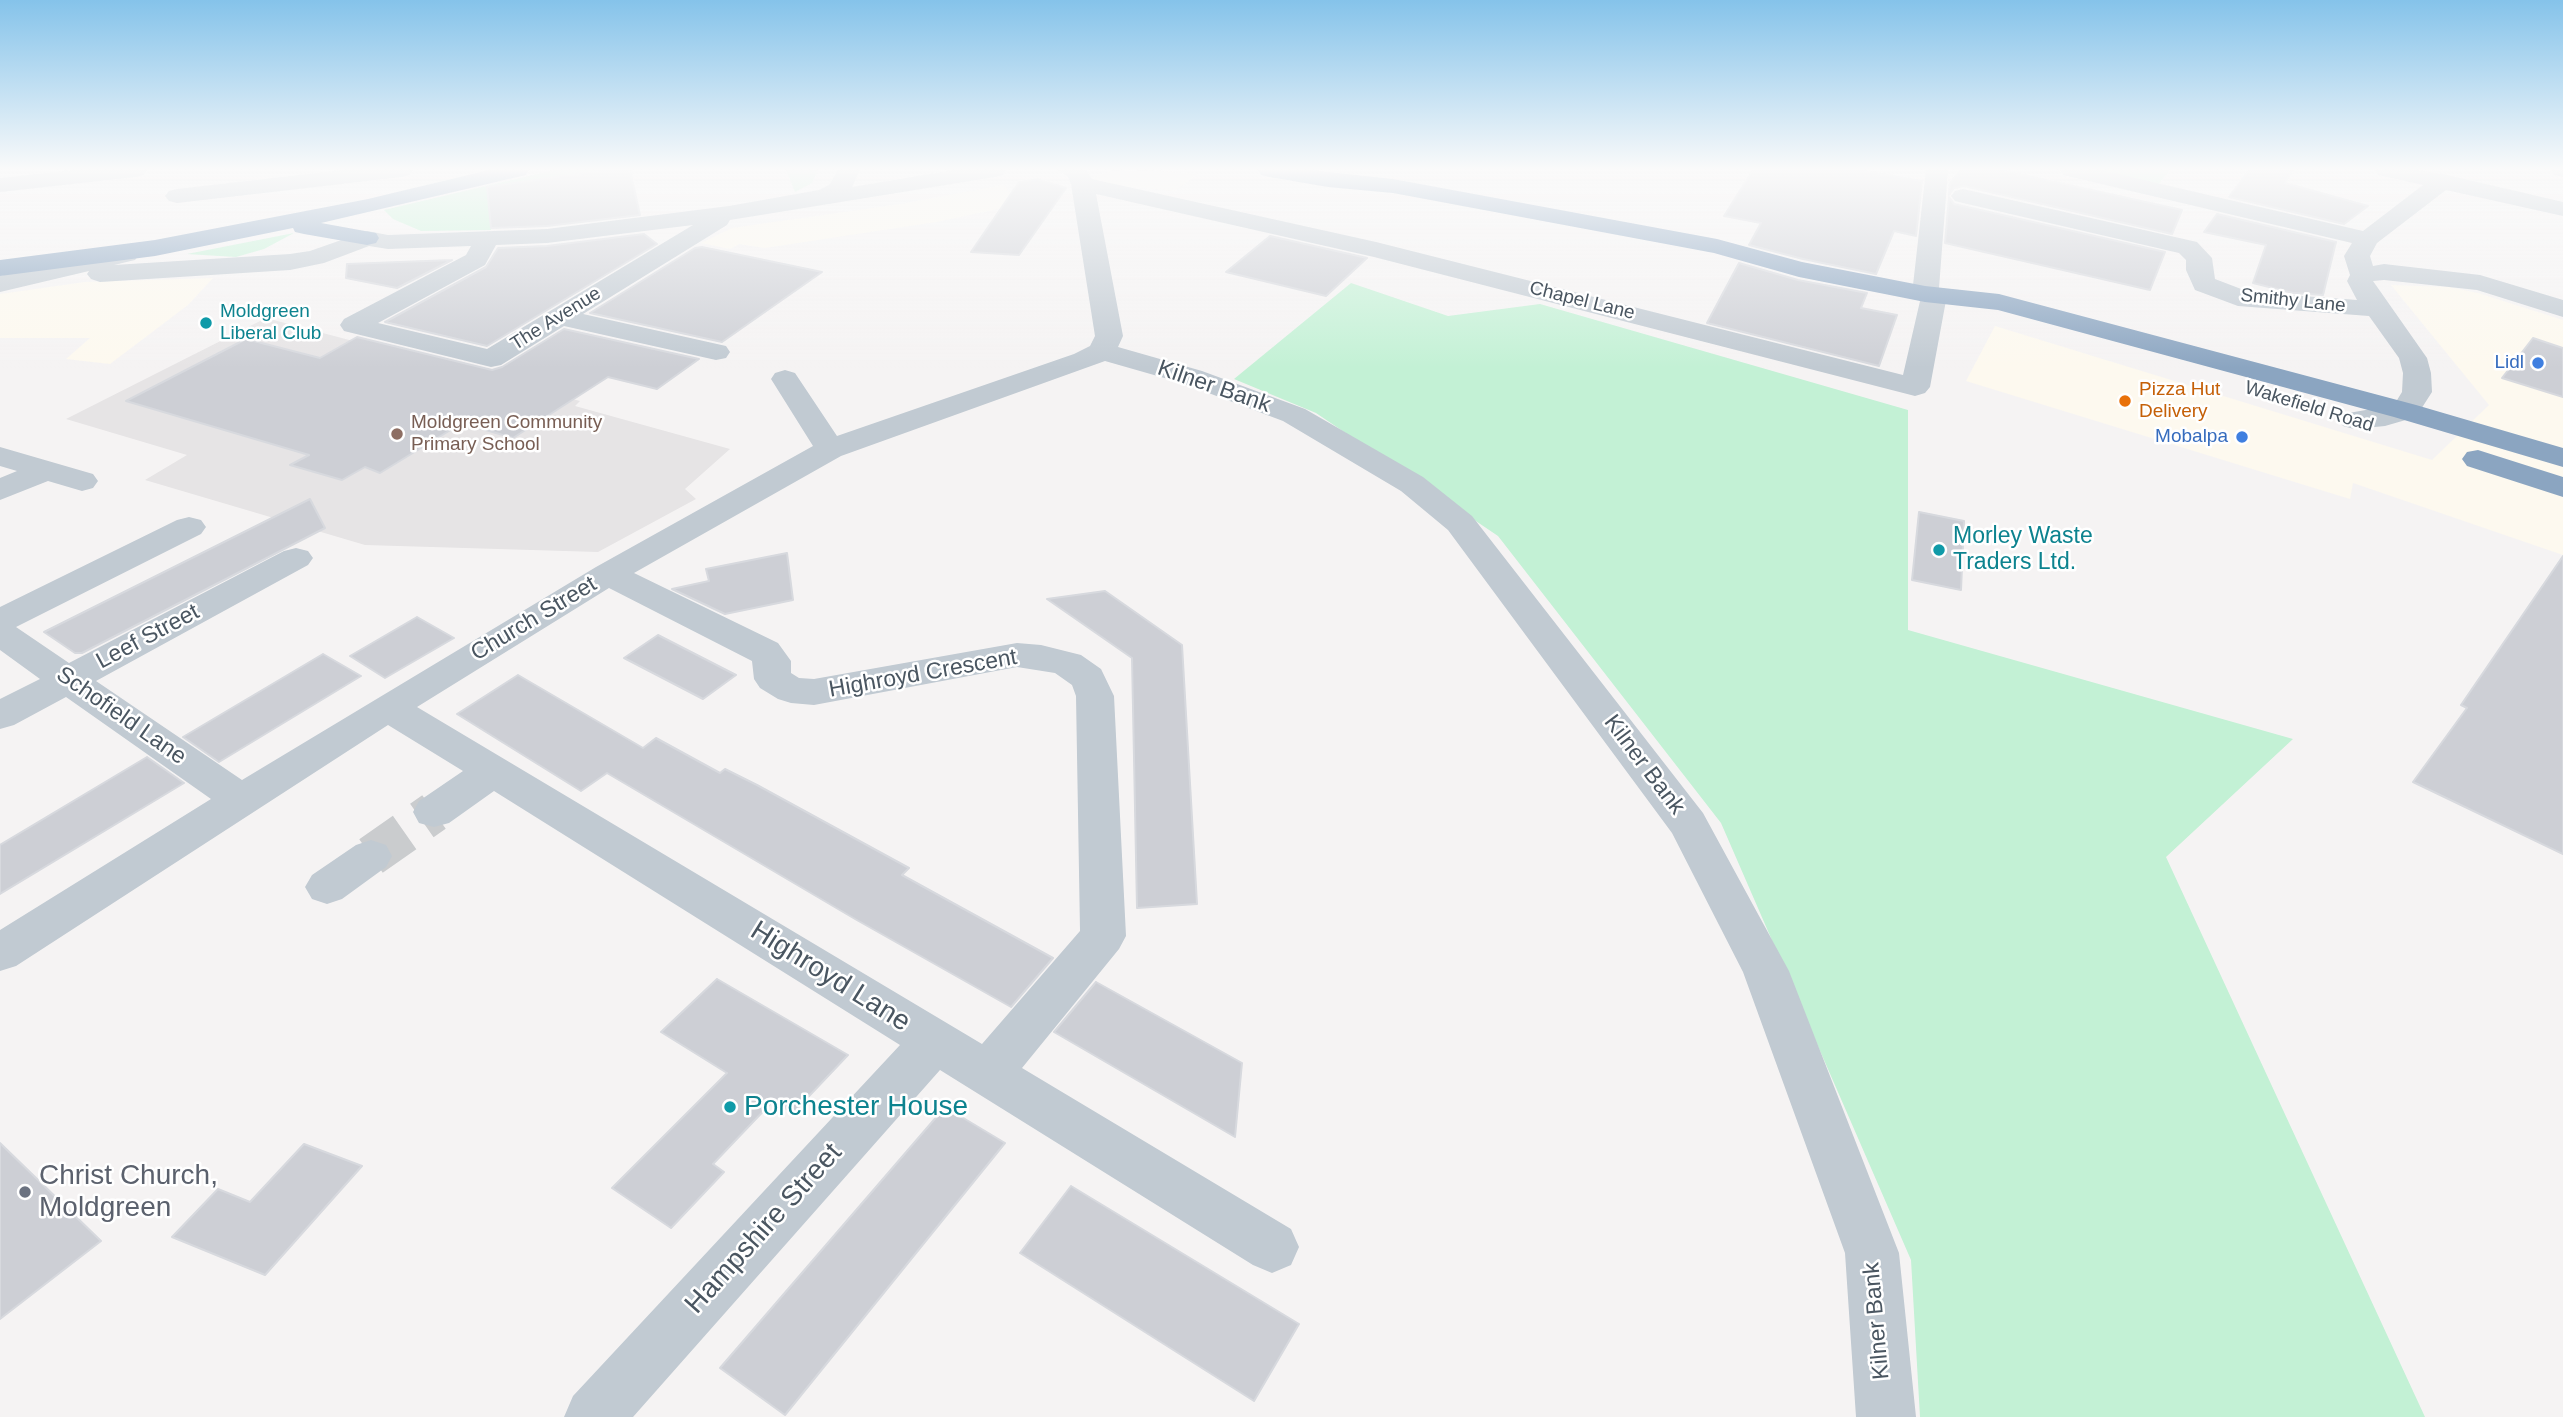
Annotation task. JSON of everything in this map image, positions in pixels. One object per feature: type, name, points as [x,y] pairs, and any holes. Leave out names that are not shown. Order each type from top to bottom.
[{"type":"highway","points":[[0,249],[104,236]]},
{"type":"highway","points":[[0,268],[155,248],[218,236]]},
{"type":"highway","points":[[359,236],[368,238]]},
{"type":"highway","name":"Wakefield Road","points":[[1586,236],[1693,256],[1798,269],[1929,294],[1999,302],[2405,411],[2563,458]]},
{"type":"highway","name":"Wakefield Road","points":[[1929,294],[1987,317],[2156,361],[2354,420],[2563,487]]},
{"type":"street","points":[[100,274],[290,262],[316,258],[368,238],[388,243],[517,236]]},
{"type":"street","name":"The Avenue","points":[[483,238],[484,246],[476,260],[354,326],[491,359],[692,236]]},
{"type":"street","points":[[1088,236],[1109,336],[1102,351]]},
{"type":"street","name":"Chapel Lane","points":[[1320,236],[1915,387],[1929,294]]},
{"type":"street","points":[[1929,294],[1933,236]]},
{"type":"street","name":"Smithy Lane","points":[[2110,236],[2188,247],[2199,258],[2199,270],[2204,284],[2222,293],[2272,303],[2378,309]]},
{"type":"street","points":[[2355,236],[2367,239],[2370,236]]},
{"type":"street","name":"Smithy Lane","points":[[2367,239],[2357,256],[2363,275],[2360,281],[2413,358],[2417,373],[2417,392],[2405,411]]},
{"type":"street","points":[[0,263],[67,242]]},
{"type":"street","points":[[0,284],[155,248]]},
{"type":"street","points":[[2363,275],[2372,272],[2395,272],[2480,283],[2563,309]]},
{"type":"street","points":[[561,317],[716,352]]},
{"type":"street","name":"Church Street","points":[[0,953],[388,706],[608,574],[830,449],[1084,360],[1102,351]]},
{"type":"street","name":"Kilner Bank","points":[[1102,351],[1192,377],[1294,415],[1412,484],[1460,523],[1689,824],[1766,971],[1872,1252],[1886,1417]]},
{"type":"street","points":[[785,379],[830,449]]},
{"type":"street","points":[[2354,420],[2385,417],[2405,411]]},
{"type":"street","points":[[0,456],[82,481]]},
{"type":"street","points":[[0,490],[46,470]]},
{"type":"street","points":[[0,621],[189,527]]},
{"type":"street","name":"Leef Street","points":[[0,716],[296,558]]},
{"type":"street","name":"Highroyd Crescent","points":[[608,574],[765,652],[772,661],[773,679],[791,690],[814,692],[1017,655],[1041,657],[1068,664],[1088,678],[1095,695],[1103,936],[988,1073]]},
{"type":"street","name":"Schofield Lane","points":[[0,633],[241,800]]},
{"type":"street","name":"Highroyd Lane","points":[[388,706],[1272,1247]]},
{"type":"street","points":[[435,812],[494,770]]},
{"type":"street","points":[[327,887],[372,856]]},
{"type":"street","name":"Hampshire Street","points":[[594,1417],[935,1041]]},
{"type":"shaded area","points":[[715,236],[843,236],[765,248],[739,244],[730,249],[701,243]]},
{"type":"shaded area","points":[[213,278],[188,305],[110,364],[66,359],[90,338],[0,338],[0,294],[85,282]]},
{"type":"shaded area","points":[[2391,285],[2449,287],[2478,293],[2563,320],[2563,555],[2353,483],[2350,499],[1966,381],[1995,326],[2432,460],[2489,405]]},
{"type":"shaded area","name":"Moldgreen Community Primary School","points":[[266,318],[580,401],[575,406],[730,449],[685,489],[696,499],[598,552],[365,545],[145,480],[187,455],[66,419]]},
{"type":"green space","points":[[288,236],[264,249],[236,257],[187,254]]},
{"type":"green space","points":[[1351,283],[1448,316],[1540,304],[1908,410],[1908,630],[2293,739],[2166,857],[2425,1417],[1920,1417],[1911,1260],[1721,823],[1498,536],[1316,413],[1234,379]]},
{"type":"building","points":[[627,236],[647,236],[657,244],[487,346],[385,322],[486,267],[498,248],[547,246]]},
{"type":"building","points":[[982,236],[1032,236],[1019,255],[971,252]]},
{"type":"building","points":[[1270,236],[1367,258],[1326,296],[1226,272]]},
{"type":"building","points":[[1754,236],[1892,236],[1876,274],[1749,245]]},
{"type":"building","points":[[1946,236],[2095,236],[2165,252],[2150,290],[1945,243]]},
{"type":"building","points":[[2224,236],[2311,236],[2336,242],[2323,295],[2293,293],[2253,283],[2266,245]]},
{"type":"building","points":[[702,247],[822,272],[722,342],[590,313],[695,248]]},
{"type":"building","points":[[452,260],[397,288],[346,278],[347,264]]},
{"type":"building","points":[[1739,263],[1798,280],[1867,293],[1861,308],[1897,315],[1879,366],[1707,323]]},
{"type":"building","points":[[564,329],[699,359],[657,389],[608,377],[513,438],[462,423],[380,473],[365,467],[342,480],[290,465],[309,455],[126,401],[246,339],[320,358],[357,337],[492,370],[502,367]]},
{"type":"building","name":"Lidl","points":[[2533,338],[2563,348],[2563,397],[2502,378]]},
{"type":"building","points":[[310,499],[325,528],[82,653],[75,653],[44,632]]},
{"type":"building","name":"Morley Waste Traders Ltd.","points":[[1919,512],[1964,521],[1961,590],[1912,580]]},
{"type":"building","points":[[787,553],[793,600],[725,614],[672,589],[709,581],[706,569]]},
{"type":"building","points":[[2563,556],[2563,854],[2413,782],[2467,708],[2461,705]]},
{"type":"building","points":[[1105,591],[1182,645],[1197,904],[1137,908],[1132,658],[1047,599]]},
{"type":"building","points":[[417,617],[454,638],[385,678],[350,656]]},
{"type":"building","points":[[658,635],[736,675],[703,699],[624,658]]},
{"type":"building","points":[[323,654],[361,676],[219,762],[183,737]]},
{"type":"building","points":[[518,675],[643,748],[656,738],[720,773],[725,769],[757,785],[909,868],[902,875],[1053,958],[1011,1007],[607,773],[581,791],[457,714]]},
{"type":"building","points":[[147,757],[184,783],[0,894],[0,845]]},
{"type":"building","name":"Porchester House","points":[[717,979],[848,1055],[793,1113],[773,1101],[713,1164],[724,1172],[671,1228],[612,1188],[727,1073],[661,1032]]},
{"type":"building","points":[[1096,982],[1242,1063],[1235,1137],[1054,1032]]},
{"type":"building","points":[[945,1107],[1005,1143],[785,1415],[720,1368]]},
{"type":"building","name":"Christ Church, Moldgreen","points":[[0,1143],[101,1241],[0,1319]]},
{"type":"building","points":[[304,1144],[362,1166],[265,1275],[172,1237],[218,1189],[250,1202]]},
{"type":"building","points":[[1071,1186],[1299,1324],[1254,1401],[1020,1253]]},
{"type":"tunnel","points":[[371,856],[434,812]]},
{"type":"place","name":"Moldgreen Liberal Club","points":[[206,323]]},
{"type":"place","name":"Lidl","points":[[2538,363]]},
{"type":"place","name":"Pizza Hut Delivery","points":[[2125,401]]},
{"type":"place","name":"Moldgreen Community Primary School","points":[[397,434]]},
{"type":"place","name":"Mobalpa","points":[[2242,437]]},
{"type":"place","name":"Morley Waste Traders Ltd.","points":[[1939,550]]},
{"type":"place","name":"Porchester House","points":[[730,1107]]},
{"type":"place","name":"Christ Church, Moldgreen","points":[[25,1192]]}]
